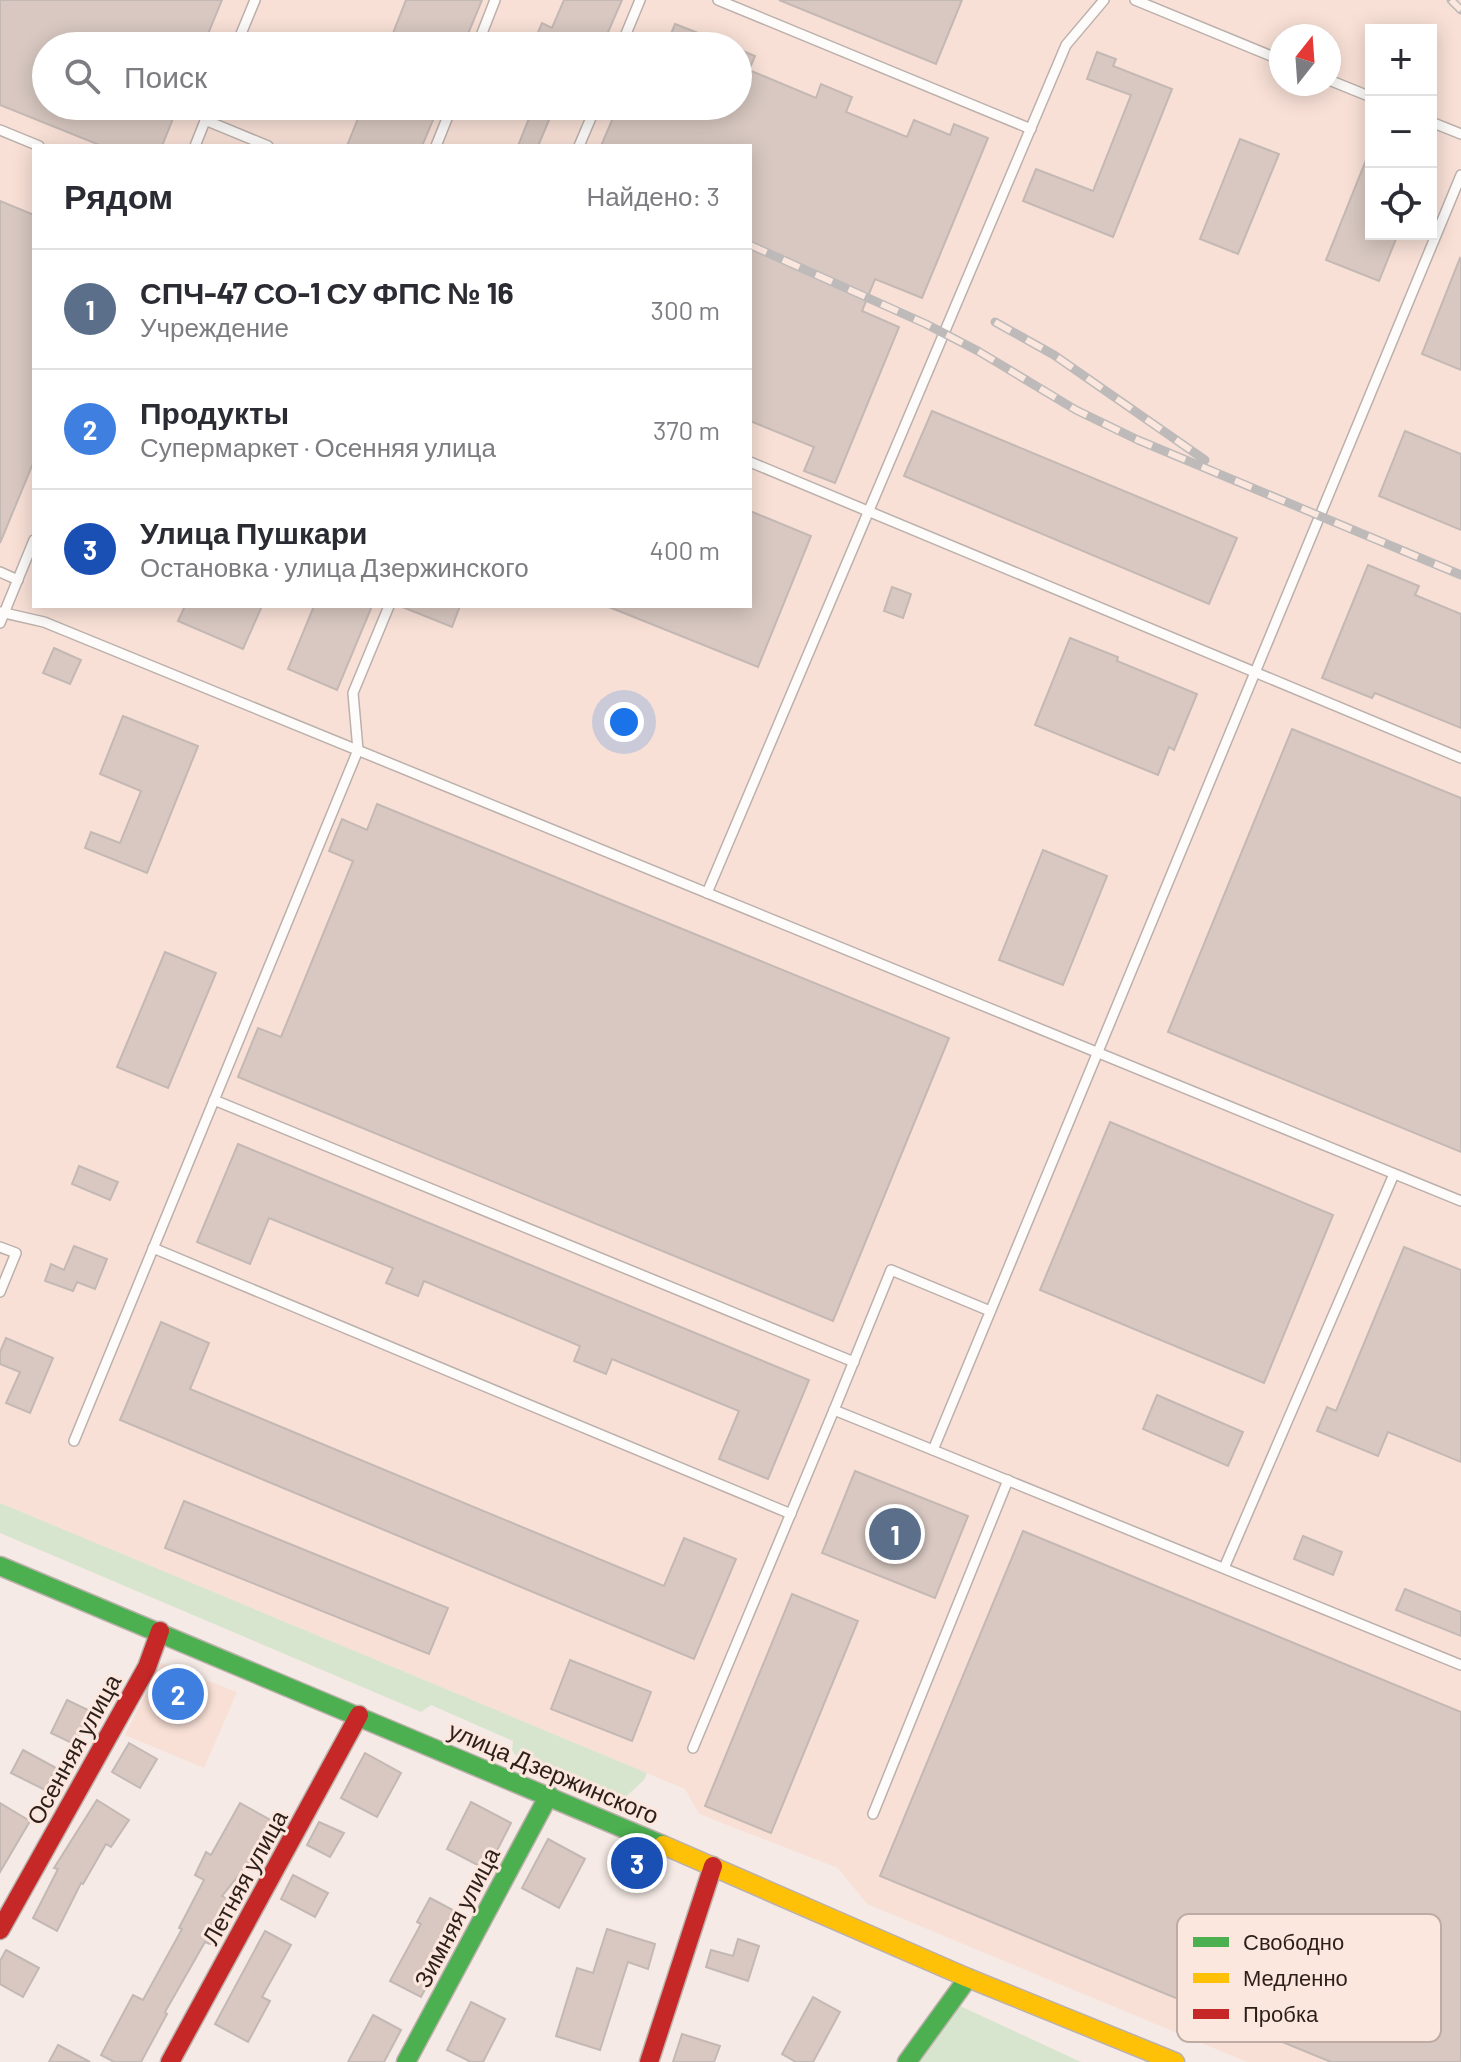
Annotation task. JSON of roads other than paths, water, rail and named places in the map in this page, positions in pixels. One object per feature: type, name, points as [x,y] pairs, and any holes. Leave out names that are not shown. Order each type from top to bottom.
[{"type":"main road","name":"улица Дзержинского","points":[[0,1566],[549,1795],[968,1978],[1175,2062]]},
{"type":"main road","name":"Осенняя улица","points":[[0,1930],[147,1667],[160,1631]]},
{"type":"main road","name":"Летняя улица","points":[[170,2062],[359,1715]]},
{"type":"main road","name":"Зимняя улица","points":[[406,2062],[549,1795]]},
{"type":"main road","points":[[649,2062],[713,1866]]},
{"type":"main road","points":[[907,2062],[968,1978]]},
{"type":"lane","points":[[242,32],[255,0]]},
{"type":"lane","points":[[482,32],[495,0]]},
{"type":"lane","points":[[627,32],[640,0]]},
{"type":"lane","points":[[718,0],[1031,129]]},
{"type":"lane","points":[[707,893],[1066,45],[1104,0]]},
{"type":"lane","points":[[1135,0],[1269,55]]},
{"type":"lane","points":[[1341,85],[1369,96]]},
{"type":"lane","points":[[196,144],[205,120],[263,144]]},
{"type":"lane","points":[[437,144],[446,120]]},
{"type":"lane","points":[[580,144],[590,120]]},
{"type":"lane","points":[[1437,124],[1461,134]]},
{"type":"lane","points":[[0,130],[34,144]]},
{"type":"lane","points":[[933,1450],[1461,175]]},
{"type":"lane","points":[[752,463],[1461,758]]},
{"type":"lane","points":[[32,545],[1,616],[44,622],[1461,1201]]},
{"type":"lane","points":[[0,572],[18,580]]},
{"type":"lane","points":[[74,1441],[358,750],[353,693],[388,608]]},
{"type":"lane","points":[[214,1100],[854,1362]]},
{"type":"lane","points":[[1224,1568],[1394,1174]]},
{"type":"lane","points":[[0,1247],[16,1253],[0,1292]]},
{"type":"lane","points":[[153,1248],[791,1514]]},
{"type":"lane","points":[[693,1748],[891,1270],[990,1311]]},
{"type":"lane","points":[[834,1410],[1461,1665]]},
{"type":"lane","points":[[873,1814],[1008,1480]]},
{"type":"railway","points":[[1451,0],[1461,10]]},
{"type":"railway","points":[[752,246],[926,324],[978,351],[1076,410],[1138,440],[1461,575]]},
{"type":"railway","points":[[995,322],[1054,355],[1205,460]]},
{"type":"place","name":"СПЧ-47 СО-1 СУ ФПС № 16","points":[[895,1534]]},
{"type":"place","name":"Продукты","points":[[178,1694]]},
{"type":"place","name":"Улица Пушкари","points":[[637,1863]]}]
